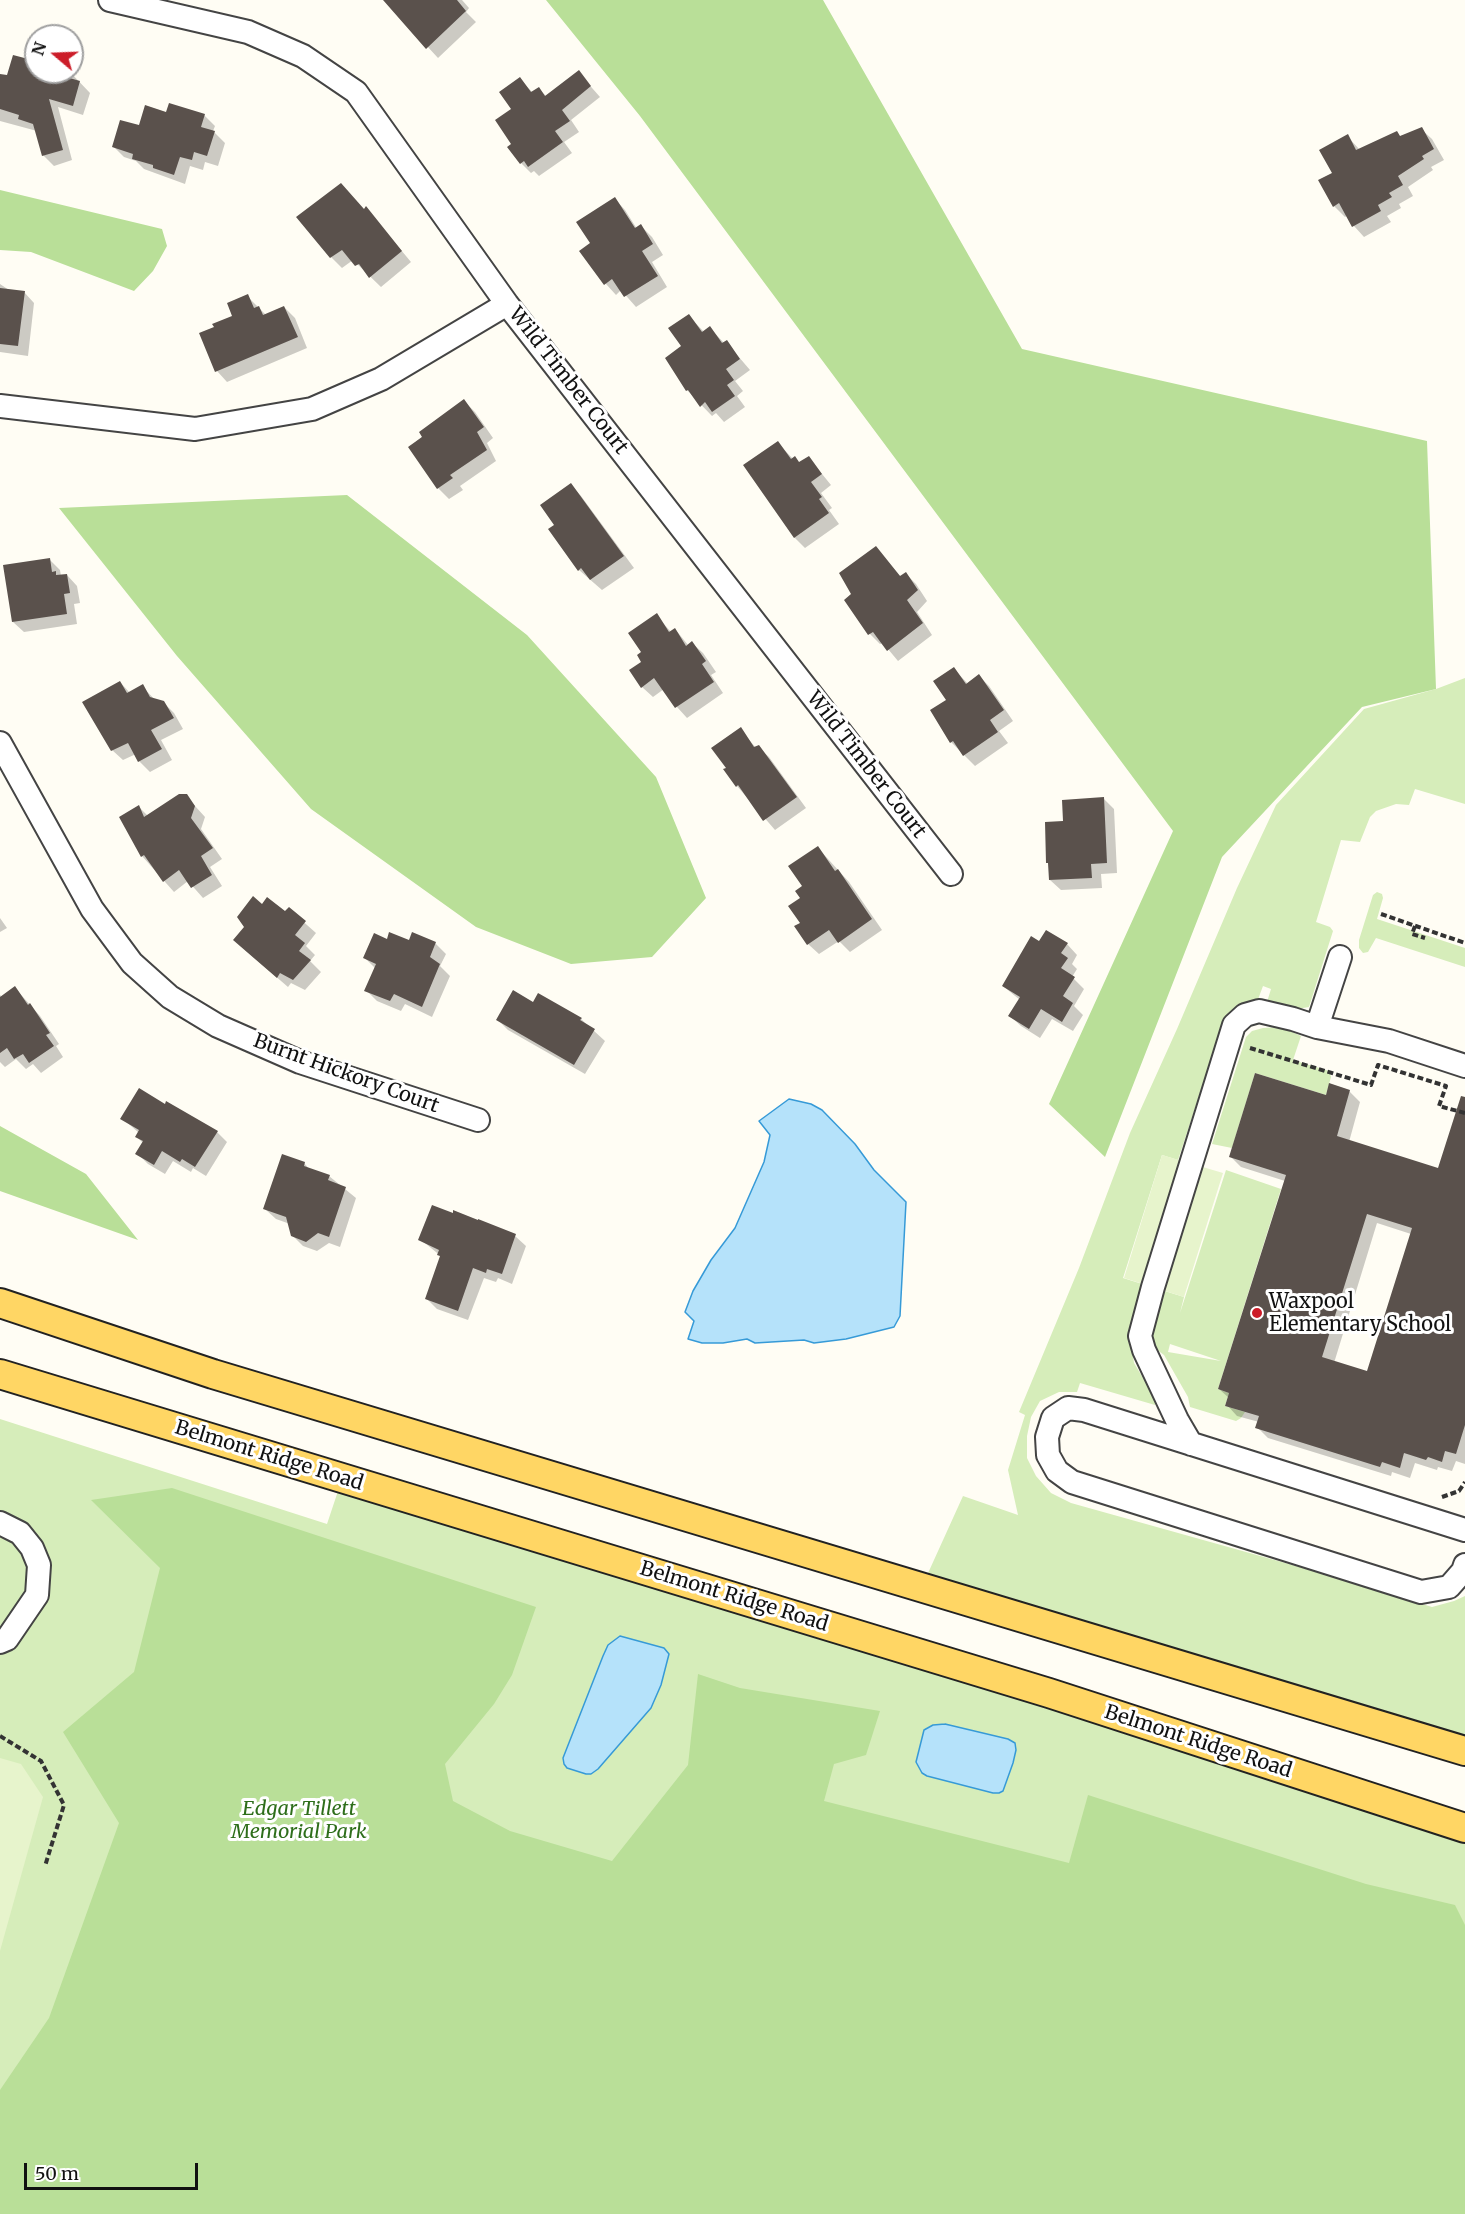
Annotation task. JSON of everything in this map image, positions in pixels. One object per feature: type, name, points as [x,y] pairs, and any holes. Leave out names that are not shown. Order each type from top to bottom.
[{"type":"main road","points":[[0,1303],[213,1374],[1465,1751]]},
{"type":"main road","name":"Belmont Ridge Road","points":[[0,1374],[1049,1693],[1465,1828]]},
{"type":"street","name":"Wild Timber Court","points":[[110,0],[248,32],[303,56],[356,92],[507,304],[951,874]]},
{"type":"street","points":[[0,406],[195,429],[312,408],[381,379],[507,304]]},
{"type":"street","name":"Burnt Hickory Court","points":[[0,743],[92,909],[132,963],[170,997],[218,1026],[300,1062],[478,1120]]},
{"type":"street","points":[[1317,1027],[1340,957]]},
{"type":"street","points":[[1191,1444],[1172,1410],[1144,1350],[1140,1336],[1234,1025],[1245,1015],[1259,1011],[1293,1018],[1317,1027],[1389,1041],[1465,1066]]},
{"type":"street","points":[[1465,1530],[1084,1410],[1068,1408],[1053,1418],[1047,1437],[1048,1455],[1057,1471],[1072,1482],[1421,1592],[1449,1587],[1463,1571],[1465,1565]]},
{"type":"street","points":[[0,1523],[20,1533],[32,1548],[39,1566],[37,1594],[7,1639],[0,1642]]},
{"type":"path","points":[[1381,914],[1465,943]]},
{"type":"path","points":[[1415,926],[1412,934],[1425,938]]},
{"type":"path","points":[[1228,1041],[1371,1085],[1378,1065],[1446,1086],[1439,1106],[1465,1113]]},
{"type":"path","points":[[0,1736],[41,1761],[64,1805],[45,1866]]},
{"type":"green space","points":[[546,0],[823,0],[1022,349],[1427,441],[1436,689],[1362,707],[1222,857],[1105,1157],[1049,1104],[1173,831],[640,116]]},
{"type":"green space","points":[[0,190],[162,229],[167,246],[153,271],[134,291],[31,252],[0,250]]},
{"type":"green space","points":[[347,495],[527,635],[656,777],[706,898],[652,957],[571,964],[476,927],[311,809],[177,656],[59,508]]},
{"type":"green space","points":[[1465,678],[1465,804],[1415,789],[1409,805],[1396,804],[1376,811],[1370,817],[1360,842],[1341,840],[1316,922],[1330,927],[1333,931],[1309,1007],[1297,1009],[1267,1002],[1271,989],[1263,986],[1257,1002],[1221,1029],[1178,1160],[1162,1155],[1123,1278],[1184,1297],[1180,1313],[1226,1170],[1281,1189],[1218,1389],[1229,1393],[1225,1406],[1245,1412],[1236,1421],[1190,1407],[1188,1397],[1164,1355],[1156,1349],[1131,1342],[1134,1363],[1155,1398],[1155,1405],[1080,1383],[1077,1392],[1059,1392],[1040,1401],[1031,1417],[1027,1436],[1027,1458],[1036,1476],[1051,1493],[1071,1503],[1321,1573],[1432,1607],[1465,1596],[1465,1749],[924,1582],[963,1496],[1018,1515],[1008,1470],[1025,1415],[1019,1412],[1079,1268],[1130,1133],[1237,888],[1276,805],[1364,709],[1436,689]],"holes":[[[1170,1344],[1221,1361],[1168,1352]]]},
{"type":"green space","points":[[1377,892],[1382,894],[1383,898],[1377,919],[1465,948],[1465,967],[1376,938],[1368,952],[1363,953],[1359,948],[1359,940],[1373,895]]},
{"type":"green space","points":[[1294,1026],[1292,1032],[1301,1036],[1293,1060],[1329,1071],[1331,1077],[1326,1095],[1255,1073],[1232,1148],[1212,1144],[1246,1037],[1252,1031],[1263,1028]]},
{"type":"green space","points":[[0,1126],[86,1174],[138,1240],[0,1191]]},
{"type":"green space","points":[[1162,1155],[1223,1173],[1184,1297],[1124,1278]]},
{"type":"green space","name":"Edgar Tillett Memorial Park","points":[[0,1419],[327,1524],[345,1470],[632,1556],[1465,1813],[1465,2177],[0,2214]]},
{"type":"green space","name":"Edgar Tillett Memorial Park","points":[[172,1488],[536,1607],[512,1675],[494,1704],[445,1764],[453,1801],[510,1831],[612,1861],[688,1765],[698,1674],[740,1688],[880,1711],[866,1755],[834,1764],[824,1801],[1069,1863],[1088,1795],[1366,1884],[1455,1905],[1465,1925],[1465,2214],[0,2214],[0,2090],[49,2018],[119,1823],[63,1732],[134,1672],[160,1568],[91,1500]]},
{"type":"green space","points":[[0,1758],[21,1764],[43,1797],[0,1951]]},
{"type":"water","points":[[789,1099],[811,1104],[822,1110],[855,1144],[874,1170],[906,1202],[900,1316],[894,1327],[846,1339],[814,1343],[804,1340],[755,1343],[747,1339],[723,1343],[702,1343],[688,1339],[694,1321],[685,1312],[693,1291],[711,1260],[735,1228],[764,1162],[770,1135],[759,1121]]},
{"type":"water","points":[[620,1636],[664,1648],[669,1654],[661,1685],[651,1708],[598,1769],[591,1774],[586,1774],[567,1768],[563,1758],[603,1656],[608,1645]]},
{"type":"water","points":[[945,1724],[1008,1739],[1015,1743],[1013,1763],[1003,1791],[993,1793],[922,1773],[916,1762],[924,1730],[933,1725]]},
{"type":"building","points":[[383,0],[457,0],[466,11],[426,49]]},
{"type":"building","points":[[13,55],[24,58],[24,84],[79,84],[73,106],[49,99],[63,150],[42,156],[33,124],[18,119],[19,115],[0,109],[0,74],[7,75]]},
{"type":"building","points":[[579,70],[591,86],[562,110],[570,121],[555,131],[563,142],[528,167],[524,161],[520,164],[507,147],[511,144],[495,120],[511,109],[499,92],[520,77],[531,92],[539,87],[545,96]]},
{"type":"building","points":[[169,103],[205,114],[201,127],[215,131],[207,156],[194,152],[192,160],[180,157],[174,175],[153,168],[153,165],[132,159],[133,154],[112,147],[120,120],[139,125],[145,105],[166,112]]},
{"type":"building","points":[[1422,127],[1434,149],[1422,156],[1424,159],[1398,176],[1403,185],[1389,193],[1392,197],[1378,205],[1381,211],[1352,227],[1339,203],[1333,207],[1318,180],[1332,173],[1319,150],[1348,134],[1356,150],[1397,131],[1400,136]]},
{"type":"building","points":[[341,183],[364,209],[366,206],[402,251],[369,278],[359,264],[355,266],[342,250],[330,258],[296,217]]},
{"type":"building","points":[[615,197],[635,228],[641,224],[653,244],[642,251],[658,276],[624,297],[612,279],[604,285],[579,251],[590,243],[576,222]]},
{"type":"building","points":[[0,288],[25,291],[18,346],[0,344]]},
{"type":"building","points":[[248,294],[254,308],[259,306],[263,315],[284,306],[298,337],[215,372],[199,333],[214,327],[212,324],[232,316],[227,303]]},
{"type":"building","points":[[689,314],[702,332],[710,326],[722,343],[727,340],[740,359],[726,369],[734,380],[727,385],[735,396],[712,412],[705,402],[700,407],[688,390],[686,391],[665,358],[681,346],[668,328]]},
{"type":"building","points":[[464,399],[484,427],[477,432],[487,450],[450,475],[453,478],[437,489],[408,447],[422,437],[419,432]]},
{"type":"building","points":[[778,441],[791,459],[795,456],[799,462],[809,456],[822,474],[811,482],[822,497],[819,499],[829,513],[794,538],[743,465]]},
{"type":"building","points":[[571,483],[624,556],[590,580],[581,568],[578,571],[548,529],[554,525],[540,505]]},
{"type":"building","points":[[876,546],[900,576],[906,572],[918,590],[907,600],[923,623],[887,651],[873,632],[868,635],[844,600],[851,594],[839,573]]},
{"type":"building","points":[[50,558],[52,572],[56,571],[56,575],[67,574],[70,593],[64,594],[67,614],[12,622],[3,565]]},
{"type":"building","points":[[657,613],[669,632],[675,628],[686,646],[692,641],[706,661],[702,664],[714,682],[675,708],[654,678],[641,688],[629,670],[641,662],[637,655],[641,652],[628,633]]},
{"type":"building","points":[[954,667],[966,684],[979,674],[1004,710],[990,720],[998,732],[963,756],[953,741],[950,743],[930,710],[946,700],[933,681]]},
{"type":"building","points":[[120,681],[127,693],[143,684],[150,697],[164,701],[174,718],[151,730],[162,749],[138,762],[128,743],[111,751],[82,702]]},
{"type":"building","points":[[741,727],[754,747],[759,745],[797,797],[763,821],[738,785],[736,787],[723,769],[726,768],[711,748]]},
{"type":"building","points":[[179,794],[187,794],[195,806],[191,818],[213,848],[201,856],[212,875],[191,888],[179,870],[163,882],[144,855],[141,857],[119,817],[139,805],[144,817]]},
{"type":"building","points":[[1104,797],[1107,863],[1091,864],[1092,878],[1049,880],[1048,863],[1046,863],[1045,822],[1063,821],[1062,800]]},
{"type":"building","points":[[818,846],[835,871],[838,869],[872,919],[838,943],[829,930],[807,945],[794,926],[800,923],[788,906],[800,898],[795,891],[802,886],[788,866]]},
{"type":"building","points":[[253,896],[262,904],[267,897],[285,911],[289,907],[306,921],[295,935],[305,943],[299,951],[311,960],[293,980],[280,973],[277,978],[233,940],[244,927],[237,917]]},
{"type":"building","points":[[1046,930],[1068,943],[1061,953],[1068,958],[1061,968],[1075,977],[1063,996],[1073,1003],[1062,1022],[1041,1009],[1029,1029],[1008,1016],[1020,997],[1002,986],[1031,936],[1039,941]]},
{"type":"building","points":[[389,932],[409,940],[412,932],[436,942],[430,957],[440,964],[422,1007],[394,994],[390,1001],[364,991],[376,964],[363,958],[374,933],[387,939]]},
{"type":"building","points":[[15,986],[28,1005],[30,1003],[50,1033],[46,1035],[54,1046],[29,1063],[23,1054],[14,1059],[7,1048],[0,1053],[0,997]]},
{"type":"building","points":[[513,990],[533,1002],[538,993],[582,1018],[580,1020],[595,1029],[574,1065],[496,1020]]},
{"type":"building","name":"Waxpool Elementary School","points":[[1255,1073],[1326,1095],[1329,1083],[1350,1090],[1337,1136],[1438,1168],[1461,1096],[1465,1097],[1465,1425],[1456,1454],[1445,1451],[1442,1462],[1404,1453],[1400,1468],[1382,1462],[1380,1467],[1255,1428],[1259,1416],[1225,1406],[1229,1393],[1218,1389],[1286,1175],[1229,1157]],"holes":[[[1367,1214],[1412,1228],[1367,1371],[1322,1357]]]},
{"type":"building","points":[[139,1088],[218,1131],[195,1167],[182,1159],[180,1162],[162,1151],[154,1165],[135,1154],[143,1141],[135,1137],[139,1130],[120,1119]]},
{"type":"building","points":[[282,1154],[305,1162],[304,1166],[330,1175],[328,1180],[346,1187],[329,1237],[318,1233],[306,1242],[291,1236],[286,1217],[263,1209]]},
{"type":"building","points":[[432,1205],[453,1213],[453,1210],[516,1234],[502,1274],[487,1269],[486,1273],[473,1268],[458,1311],[425,1299],[440,1256],[437,1255],[439,1250],[418,1240]]},
{"type":"place","name":"Waxpool Elementary School","points":[[1257,1313]]}]
